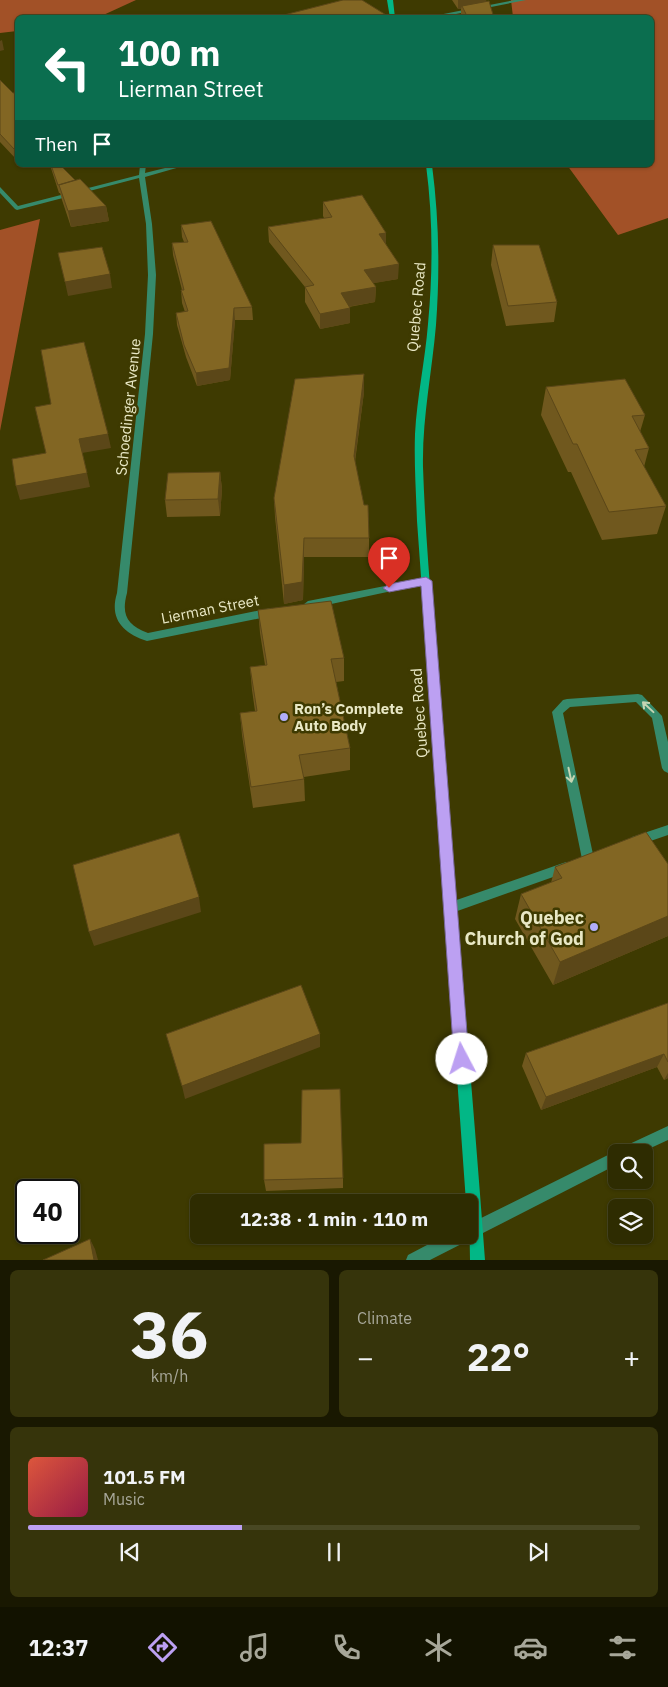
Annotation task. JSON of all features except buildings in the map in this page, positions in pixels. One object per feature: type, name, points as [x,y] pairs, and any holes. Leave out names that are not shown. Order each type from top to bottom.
[{"type":"street","points":[[390,0],[392,15]]},
{"type":"street","points":[[441,15],[523,0]]},
{"type":"street","name":"Schoedinger Avenue","points":[[143,167],[142,176],[152,275],[149,334],[122,594],[118,604],[119,615],[129,628],[147,637]]},
{"type":"street","points":[[0,189],[17,208],[176,167]]},
{"type":"street","name":"Quebec Road","points":[[429,167],[435,206],[437,262],[432,326],[422,400],[419,460],[469,1194]]},
{"type":"street","points":[[301,606],[426,581]]},
{"type":"street","name":"Lierman Street","points":[[147,637],[282,610]]},
{"type":"street","points":[[449,908],[592,857],[556,712],[567,703],[638,698],[657,716],[668,768]]},
{"type":"street","points":[[624,846],[668,830]]},
{"type":"street","points":[[645,1144],[668,1133]]},
{"type":"street","points":[[478,1227],[608,1162]]},
{"type":"street","points":[[412,1260],[444,1244]]},
{"type":"street","name":"Quebec Road","points":[[475,1244],[478,1260]]},
{"type":"shaded area","points":[[0,0],[136,0],[103,15],[15,15],[15,31],[0,33]]},
{"type":"shaded area","points":[[511,0],[668,0],[668,218],[618,235],[568,167],[654,167],[654,15],[513,15]]},
{"type":"shaded area","points":[[40,219],[0,431],[0,230]]},
{"type":"place","name":"Ron’s Complete Auto Body","points":[[284,717]]},
{"type":"place","name":"Quebec Church of God","points":[[594,927]]},
{"type":"route","points":[[389,588],[426,581],[449,908],[462,1059]]}]
